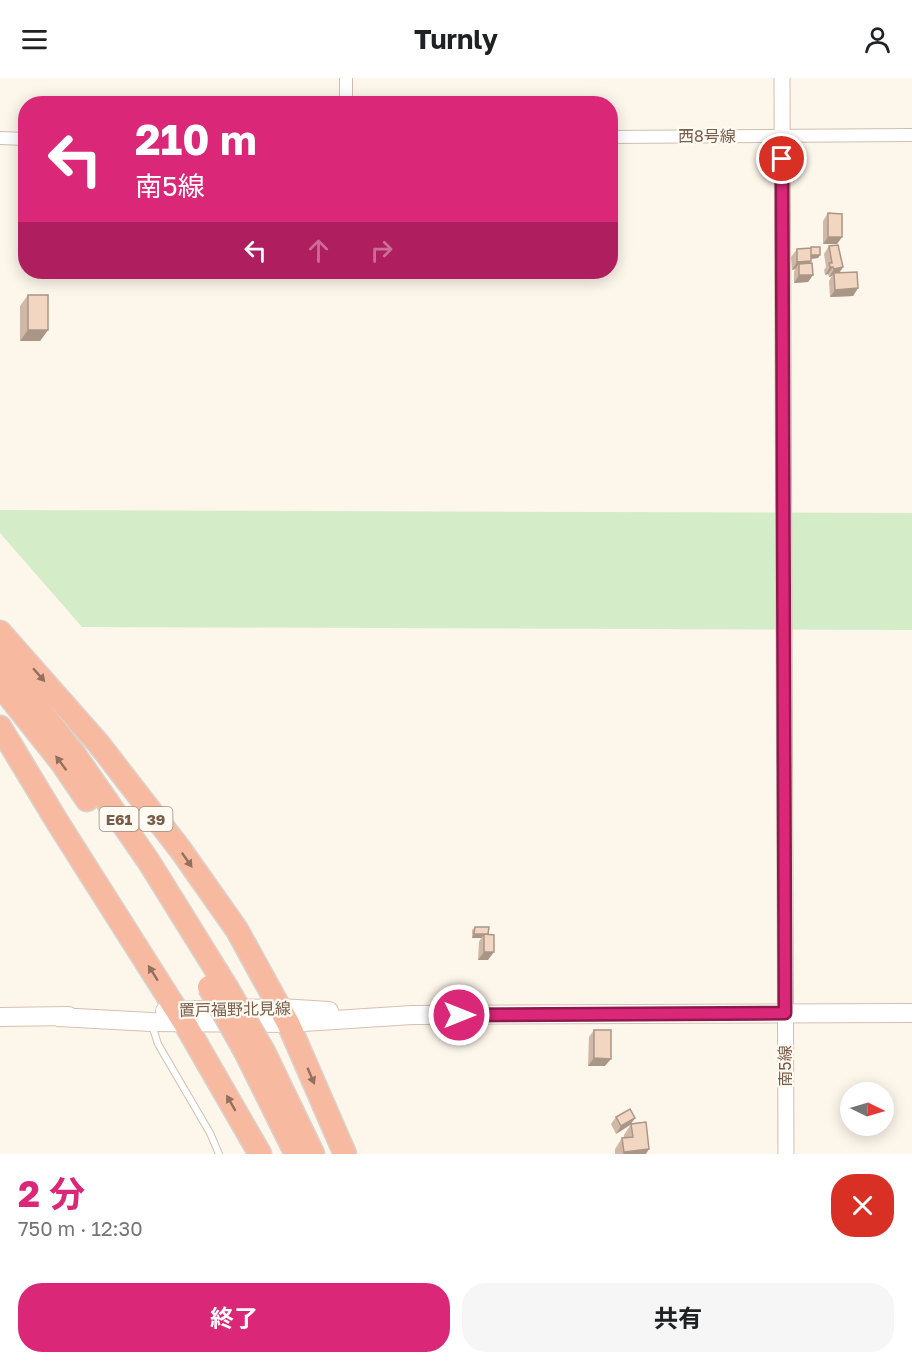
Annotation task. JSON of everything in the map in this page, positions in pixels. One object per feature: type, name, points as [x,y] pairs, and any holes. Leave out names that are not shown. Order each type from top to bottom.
[{"type":"highway","name":"39","points":[[0,632],[98,743],[180,849],[237,930],[284,1015]]},
{"type":"highway","name":"E61","points":[[0,659],[75,754],[149,862],[313,1154]]},
{"type":"highway","name":"E61","points":[[0,685],[62,763],[218,987]]},
{"type":"highway","points":[[0,727],[58,824],[181,1016],[260,1154]]},
{"type":"highway","points":[[284,1015],[345,1154]]},
{"type":"highway","name":"E61","points":[[254,1051],[296,1154]]},
{"type":"main road","name":"置戸福野北見線","points":[[0,1017],[912,1013]]},
{"type":"main road","name":"置戸福野北見線","points":[[58,1017],[151,1022],[181,1016]]},
{"type":"street","points":[[346,78],[346,96]]},
{"type":"street","name":"南5線","points":[[782,78],[786,1154]]},
{"type":"street","name":"西8号線","points":[[618,137],[912,135]]},
{"type":"street","points":[[0,138],[18,138]]},
{"type":"lane","points":[[151,1022],[158,1044],[210,1133],[219,1154]]},
{"type":"green space","points":[[0,510],[912,513],[912,630],[82,627],[0,533]]},
{"type":"building","points":[[828,213],[842,214],[842,237],[828,237]]},
{"type":"building","points":[[838,245],[843,267],[834,269],[829,263],[832,263],[829,246]]},
{"type":"building","points":[[811,247],[820,247],[820,255],[811,255]]},
{"type":"building","points":[[811,248],[811,261],[797,262],[797,249]]},
{"type":"building","points":[[812,263],[813,275],[799,275],[799,264]]},
{"type":"building","points":[[857,272],[858,288],[835,290],[834,273]]},
{"type":"building","points":[[28,295],[48,295],[48,330],[28,330]]},
{"type":"building","points":[[475,927],[489,927],[488,934],[474,934]]},
{"type":"building","points":[[484,934],[494,935],[494,952],[484,952]]},
{"type":"building","points":[[594,1030],[611,1030],[611,1059],[594,1058]]},
{"type":"building","points":[[630,1109],[635,1118],[621,1126],[616,1117]]},
{"type":"building","points":[[646,1122],[649,1149],[624,1152],[622,1138],[633,1137],[631,1124]]},
{"type":"route","points":[[459,1015],[785,1013],[782,159]]}]
